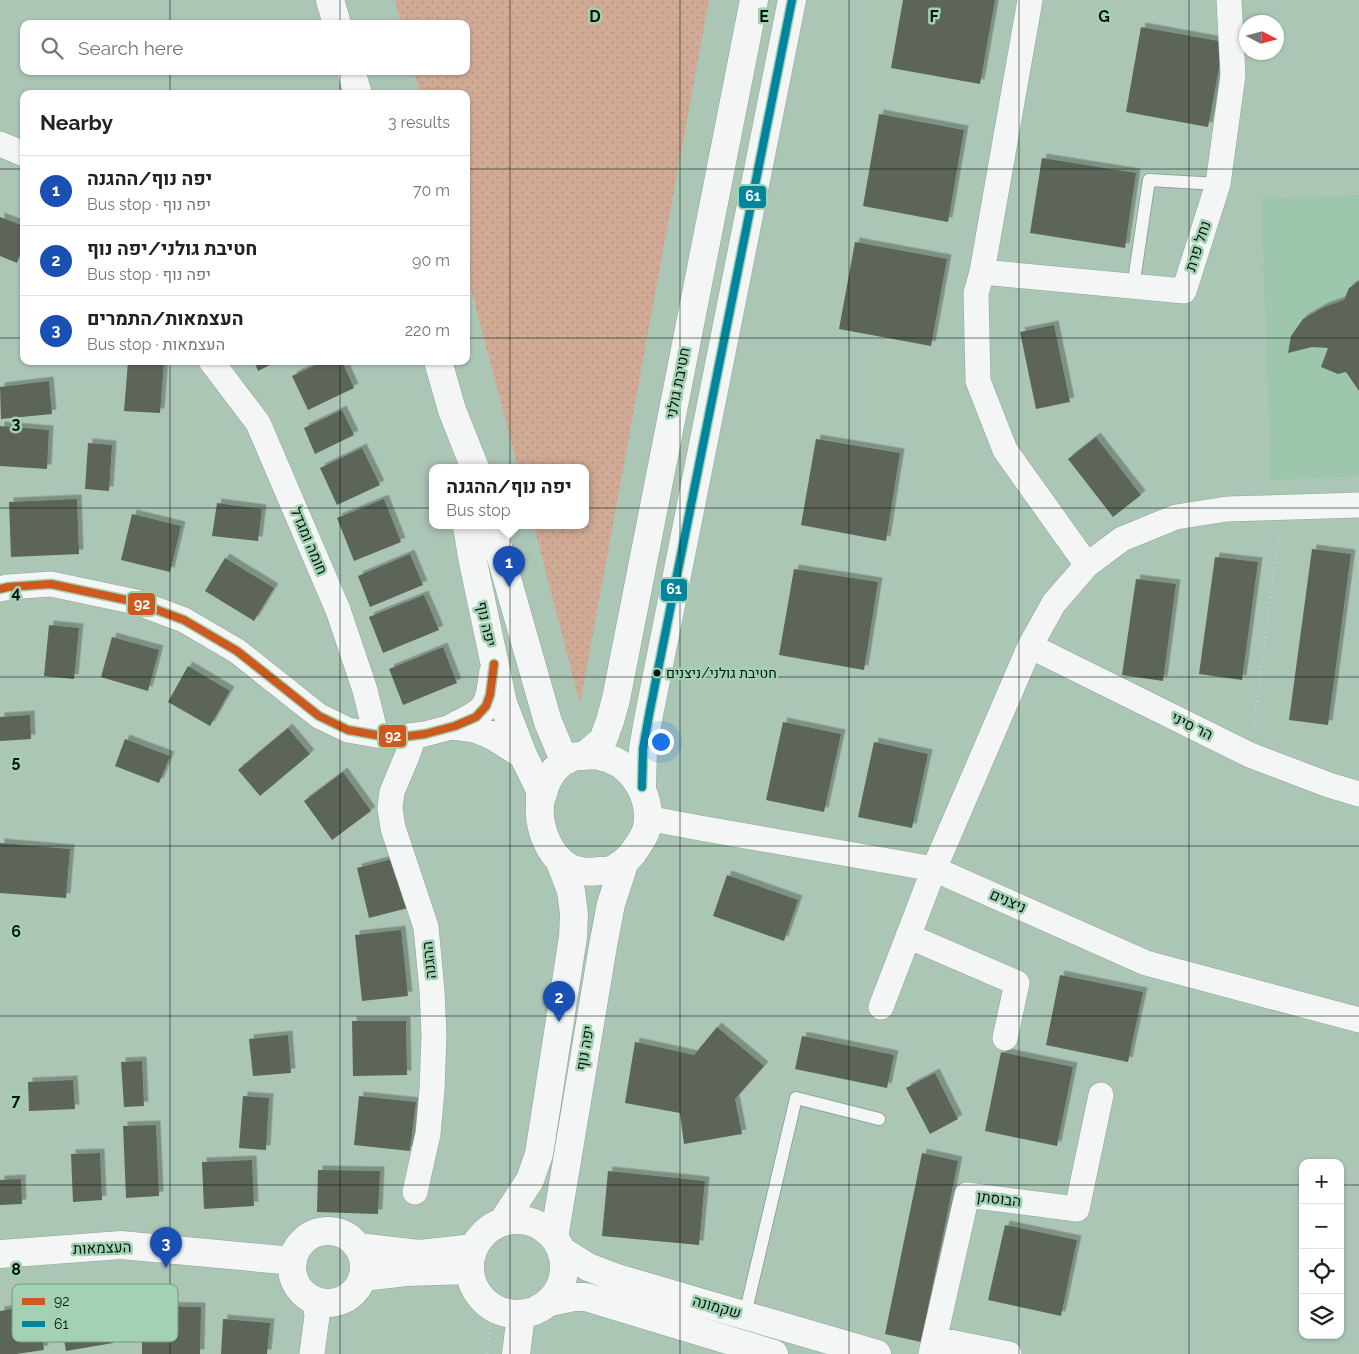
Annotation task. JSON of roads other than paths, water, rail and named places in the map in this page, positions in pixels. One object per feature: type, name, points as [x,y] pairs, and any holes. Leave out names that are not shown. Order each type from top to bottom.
[{"type":"street","points":[[330,0],[336,20]]},
{"type":"street","name":"חטיבת גולני","points":[[576,758],[603,740],[616,699],[754,0]]},
{"type":"street","points":[[642,787],[629,771],[612,760],[596,755],[576,758],[556,768],[547,780],[540,804],[540,822],[544,838],[559,859],[572,869],[590,872],[611,870],[628,859],[641,842],[647,828],[648,808],[642,787],[643,749],[792,0]]},
{"type":"street","points":[[1030,0],[982,272],[976,293],[978,381],[1005,450],[1087,565]]},
{"type":"street","name":"נחל פרת","points":[[982,272],[1184,292],[1218,184],[1233,75],[1229,0]]},
{"type":"street","points":[[352,75],[357,90]]},
{"type":"street","points":[[0,144],[20,152]]},
{"type":"street","name":"חומה ומגדל","points":[[214,365],[258,423],[338,610],[365,690],[376,735]]},
{"type":"street","points":[[439,365],[452,410],[473,464]]},
{"type":"street","points":[[452,410],[459,464]]},
{"type":"street","points":[[881,1007],[934,869],[1030,646],[1054,603],[1087,565],[1122,539],[1176,518],[1227,509],[1359,505]]},
{"type":"street","name":"יפה נוף","points":[[467,529],[503,703],[523,755],[540,790],[540,804]]},
{"type":"street","name":"יפה נוף","points":[[493,529],[548,722],[561,753],[576,758]]},
{"type":"street","points":[[0,589],[51,584],[136,602],[184,620],[237,651],[319,716],[348,730],[376,735],[401,737],[426,734],[455,726],[476,717],[486,706],[490,695],[494,664]]},
{"type":"street","name":"הר סיני","points":[[1030,646],[1250,755],[1329,785],[1359,794]]},
{"type":"street","points":[[455,726],[473,728],[502,741],[523,755]]},
{"type":"street","name":"ההגנה","points":[[414,736],[392,792],[390,808],[394,828],[426,927],[432,991],[434,1035],[431,1099],[428,1134],[415,1192]]},
{"type":"street","name":"ניצנים","points":[[647,818],[934,869],[1146,963],[1359,1020]]},
{"type":"street","name":"יפה נוף","points":[[503,1222],[530,1180],[538,1154],[573,937],[574,914],[571,891],[559,859]]},
{"type":"street","name":"יפה נוף","points":[[557,1244],[606,929],[611,904],[625,861]]},
{"type":"street","points":[[908,936],[1017,983],[1005,1038]]},
{"type":"street","name":"הבוסתן","points":[[933,1346],[967,1196],[1077,1209],[1101,1095]]},
{"type":"street","points":[[524,1220],[545,1230],[557,1244],[564,1264],[563,1278],[558,1291],[550,1302],[536,1311],[521,1315],[506,1314],[492,1308],[480,1298],[473,1285],[472,1259],[480,1238],[489,1229],[503,1222],[524,1220]]},
{"type":"street","points":[[326,1231],[350,1238],[358,1247],[363,1256],[363,1277],[358,1288],[350,1297],[326,1304],[304,1295],[292,1274],[293,1261],[297,1250],[304,1240],[326,1231]]},
{"type":"street","name":"שקמונה","points":[[557,1244],[588,1267],[617,1278],[877,1354]]},
{"type":"street","name":"העצמאות","points":[[0,1254],[121,1245],[293,1261]]},
{"type":"street","points":[[358,1247],[472,1259]]},
{"type":"street","points":[[363,1277],[406,1272],[472,1259]]},
{"type":"street","name":"שקמונה","points":[[550,1302],[586,1296],[774,1354]]},
{"type":"street","points":[[312,1354],[317,1316],[315,1301]]},
{"type":"street","points":[[516,1354],[521,1315]]},
{"type":"street","points":[[933,1346],[1009,1354]]},
{"type":"lane","points":[[1133,287],[1149,180],[1218,184]]},
{"type":"lane","points":[[739,1343],[796,1098],[879,1119]]},
{"type":"place","name":"יפה נוף/ההגנה","points":[[509,587]]},
{"type":"place","name":"חטיבת גולני/ניצנים","points":[[657,673]]},
{"type":"place","name":"חטיבת גולני/יפה נוף","points":[[559,1022]]},
{"type":"place","name":"העצמאות/התמרים","points":[[166,1268]]}]
